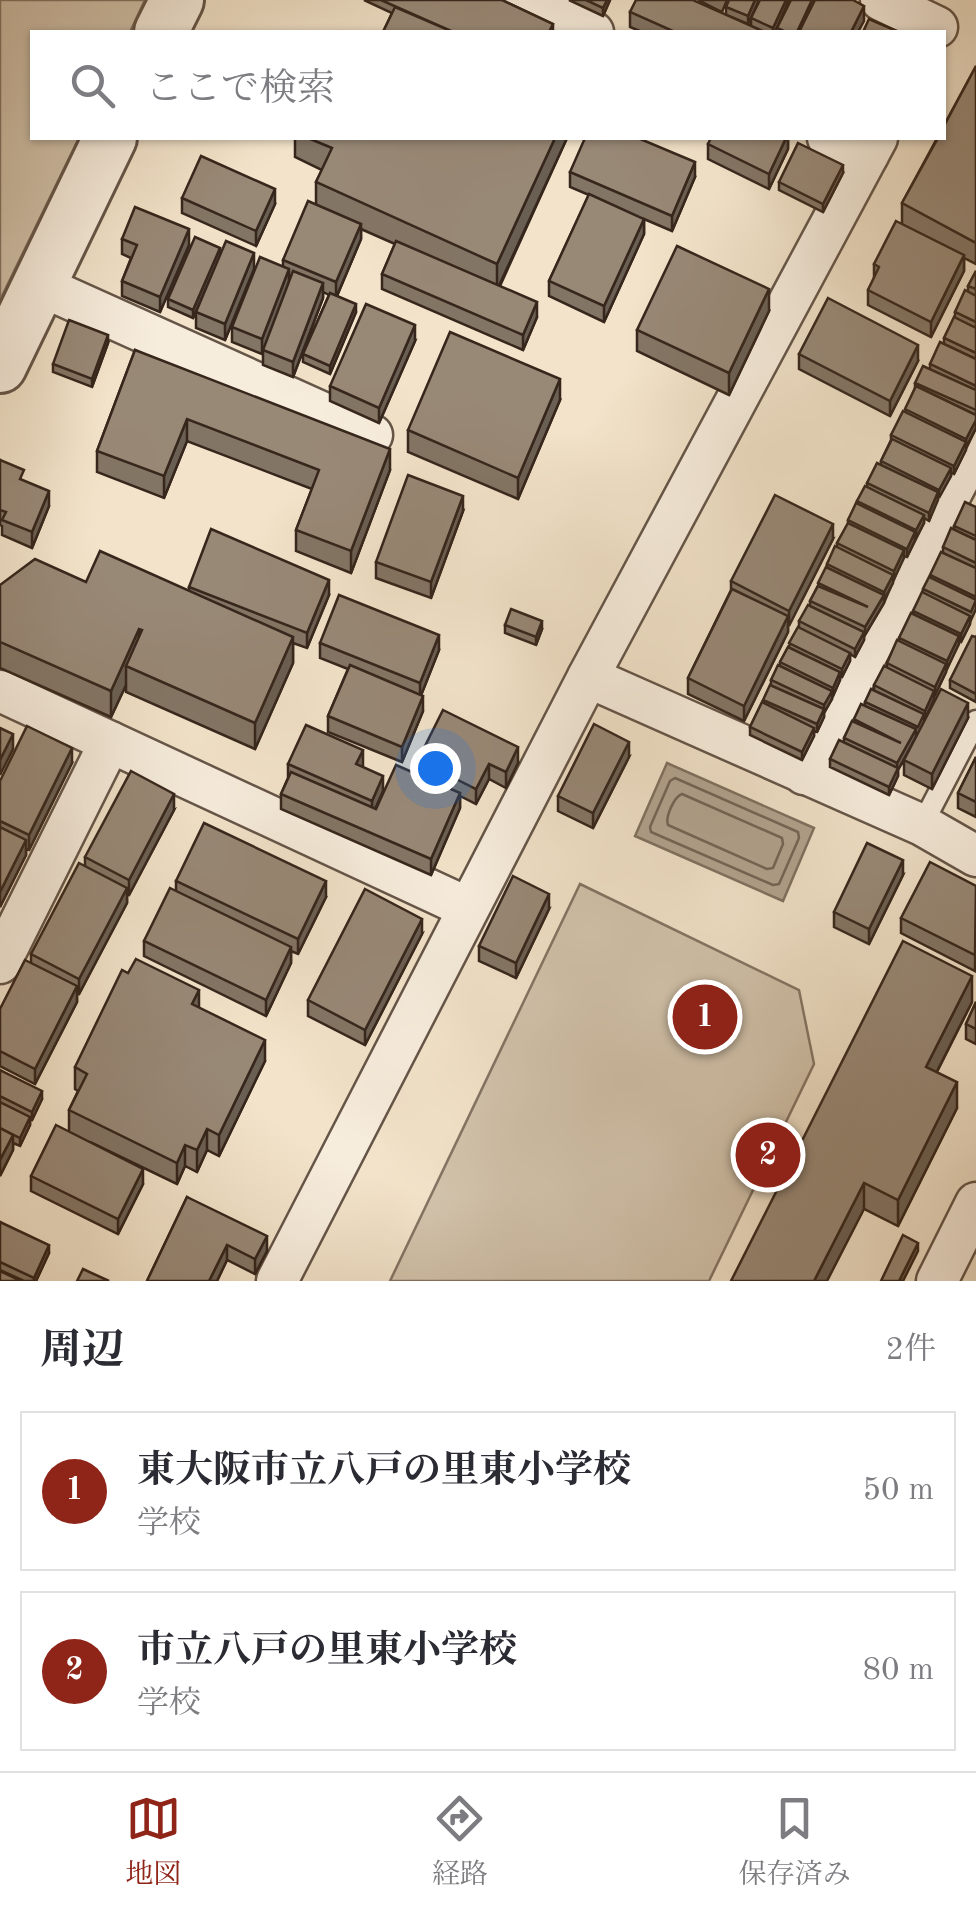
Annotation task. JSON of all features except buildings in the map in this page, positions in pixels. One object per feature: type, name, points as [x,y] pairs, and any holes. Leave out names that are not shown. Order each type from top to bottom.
[{"type":"street","points":[[162,30],[177,0]]},
{"type":"street","points":[[520,0],[588,30]]},
{"type":"street","points":[[881,0],[940,20]]},
{"type":"street","points":[[0,366],[109,140]]},
{"type":"street","points":[[277,1281],[588,677],[872,146],[839,140]]},
{"type":"street","points":[[39,285],[372,435]]},
{"type":"street","points":[[804,774],[966,493],[976,446]]},
{"type":"street","points":[[588,677],[922,824],[976,856]]},
{"type":"street","points":[[0,691],[468,908]]},
{"type":"street","points":[[0,963],[110,742]]},
{"type":"street","points":[[937,1281],[976,1203]]},
{"type":"lane","points":[[922,824],[976,721]]},
{"type":"shaded area","points":[[0,0],[145,0],[131,30],[30,30],[30,140],[78,140],[0,300]]},
{"type":"shaded area","points":[[580,884],[799,990],[814,1064],[709,1281],[390,1281]]},
{"type":"water","points":[[667,763],[814,828],[783,901],[635,836]]},
{"type":"place","name":"東大阪市立八戸の里東小学校","points":[[705,1017]]},
{"type":"place","name":"市立八戸の里東小学校","points":[[768,1155]]}]
